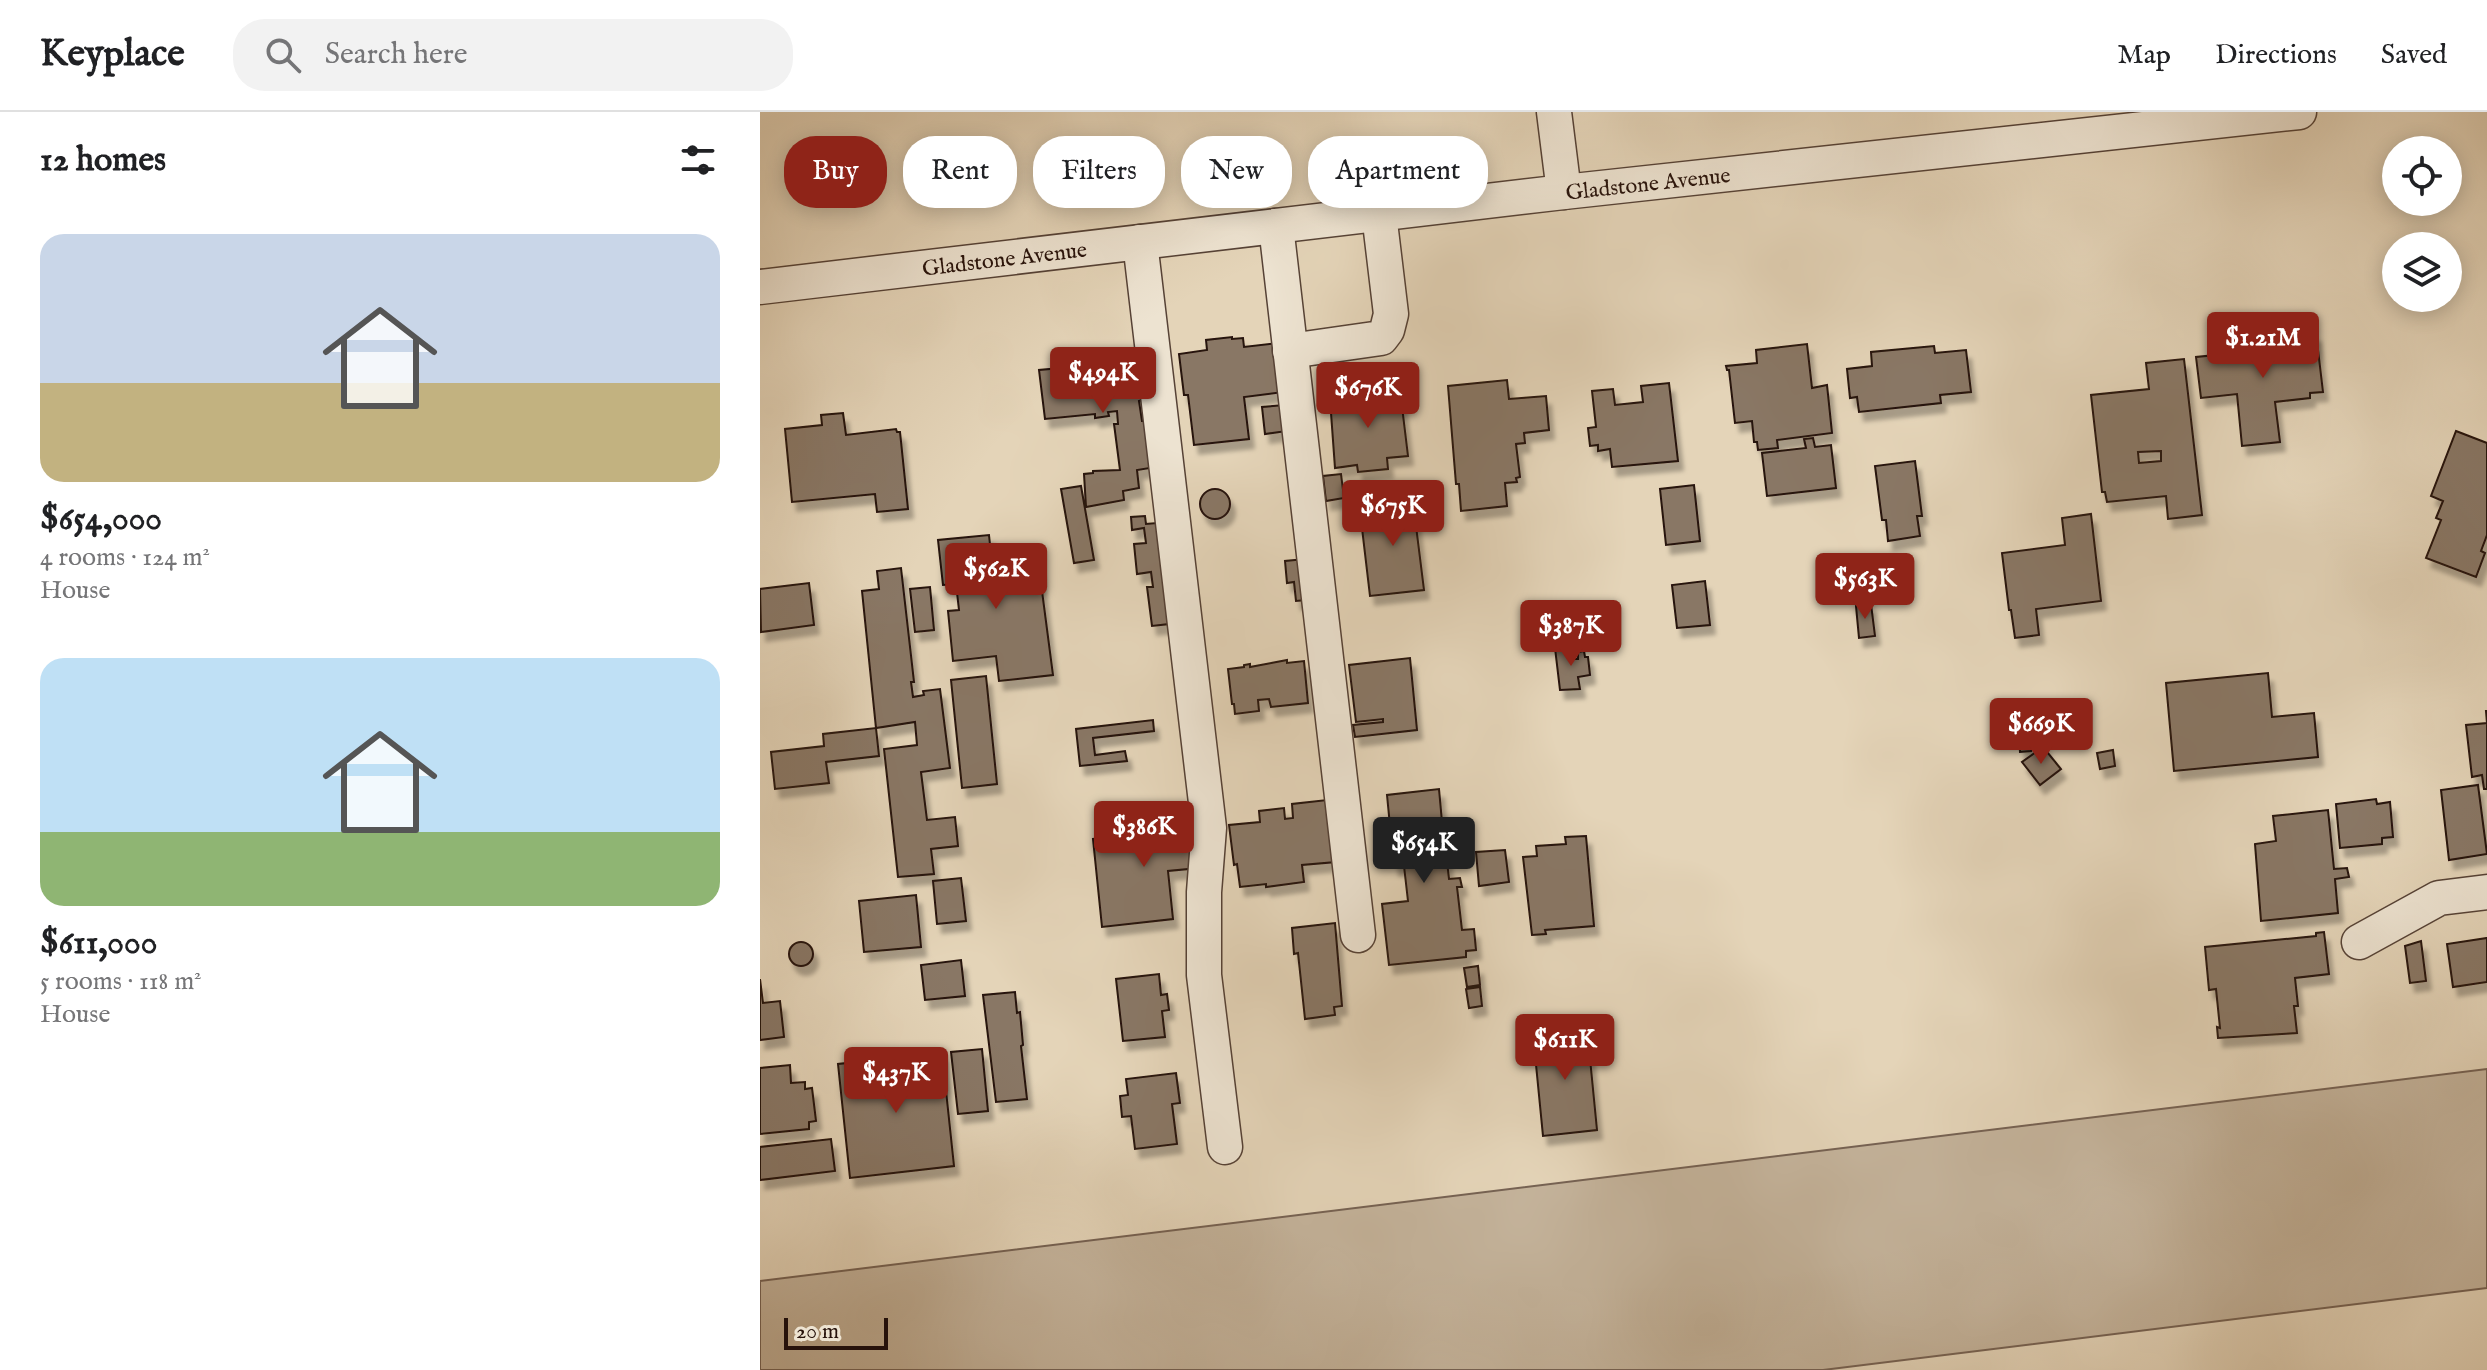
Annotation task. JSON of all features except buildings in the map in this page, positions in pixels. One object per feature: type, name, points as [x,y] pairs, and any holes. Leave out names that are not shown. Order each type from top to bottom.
[{"type":"street","points":[[1554,112],[1564,192]]},
{"type":"street","name":"Gladstone Avenue","points":[[760,287],[1564,192],[2299,112]]},
{"type":"street","points":[[1290,351],[1381,338],[1387,330],[1391,314],[1379,214]]},
{"type":"street","points":[[1276,226],[1358,935]]},
{"type":"street","points":[[1140,242],[1209,828],[1204,892],[1204,975],[1225,1147]]},
{"type":"street","points":[[2359,942],[2439,898],[2487,892]]},
{"type":"shaded area","points":[[2487,1069],[2487,1288],[1823,1370],[760,1370],[760,1281]]}]
